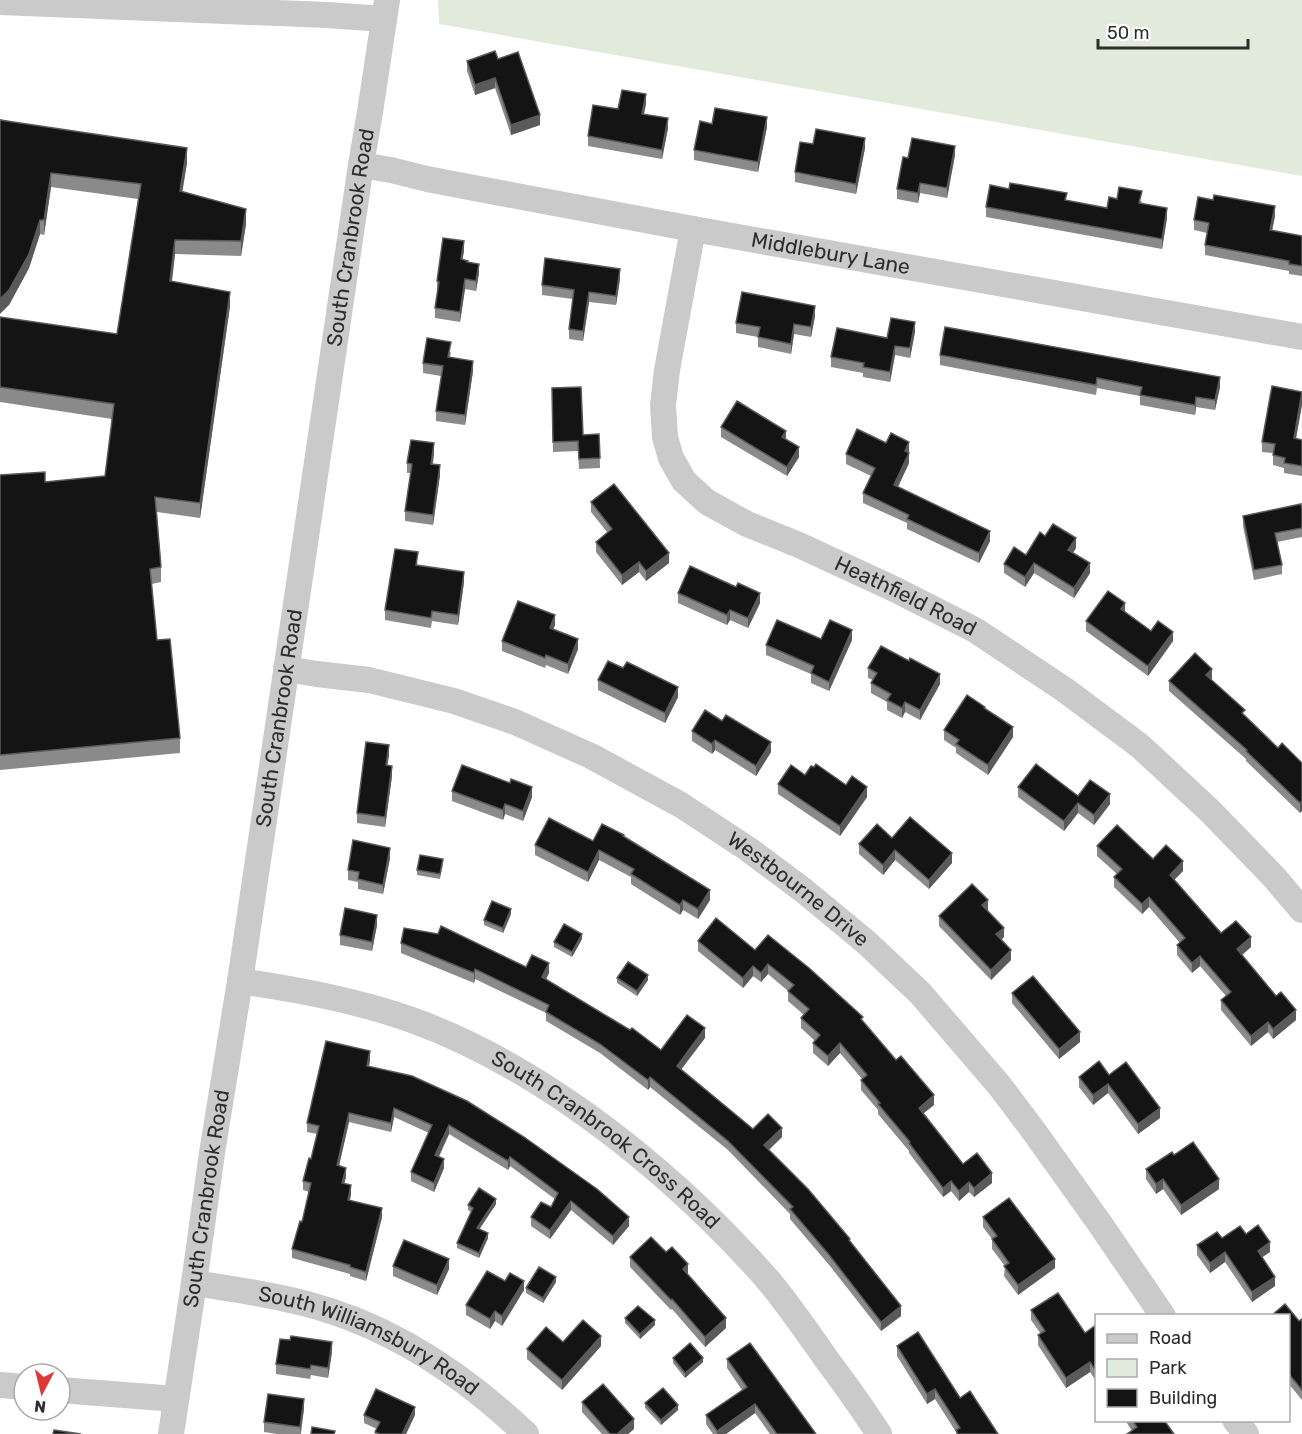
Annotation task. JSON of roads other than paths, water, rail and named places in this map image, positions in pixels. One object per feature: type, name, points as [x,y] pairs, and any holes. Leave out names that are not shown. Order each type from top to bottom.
[{"type":"street","points":[[0,2],[327,15],[385,9]]},
{"type":"street","name":"South Cranbrook Road","points":[[171,1434],[385,9]]},
{"type":"street","name":"Middlebury Lane","points":[[361,165],[693,229],[1302,337]]},
{"type":"street","name":"Heathfield Road","points":[[693,229],[667,370],[663,405],[665,437],[671,458],[684,481],[706,502],[747,524],[894,588],[975,630],[1065,690],[1140,746],[1210,811],[1273,876],[1302,910]]},
{"type":"street","name":"Westbourne Drive","points":[[286,669],[369,680],[454,701],[515,722],[601,761],[681,805],[748,849],[803,890],[867,943],[920,993],[999,1085],[1033,1130],[1162,1314]]},
{"type":"street","name":"South Cranbrook Cross Road","points":[[240,981],[321,994],[413,1021],[453,1037],[504,1063],[566,1101],[638,1154],[703,1211],[768,1280],[879,1434]]},
{"type":"street","name":"South Williamsbury Road","points":[[194,1283],[308,1304],[401,1341],[467,1382],[526,1434]]},
{"type":"street","points":[[72,1391],[176,1399]]},
{"type":"street","points":[[1237,1422],[1246,1434]]}]
